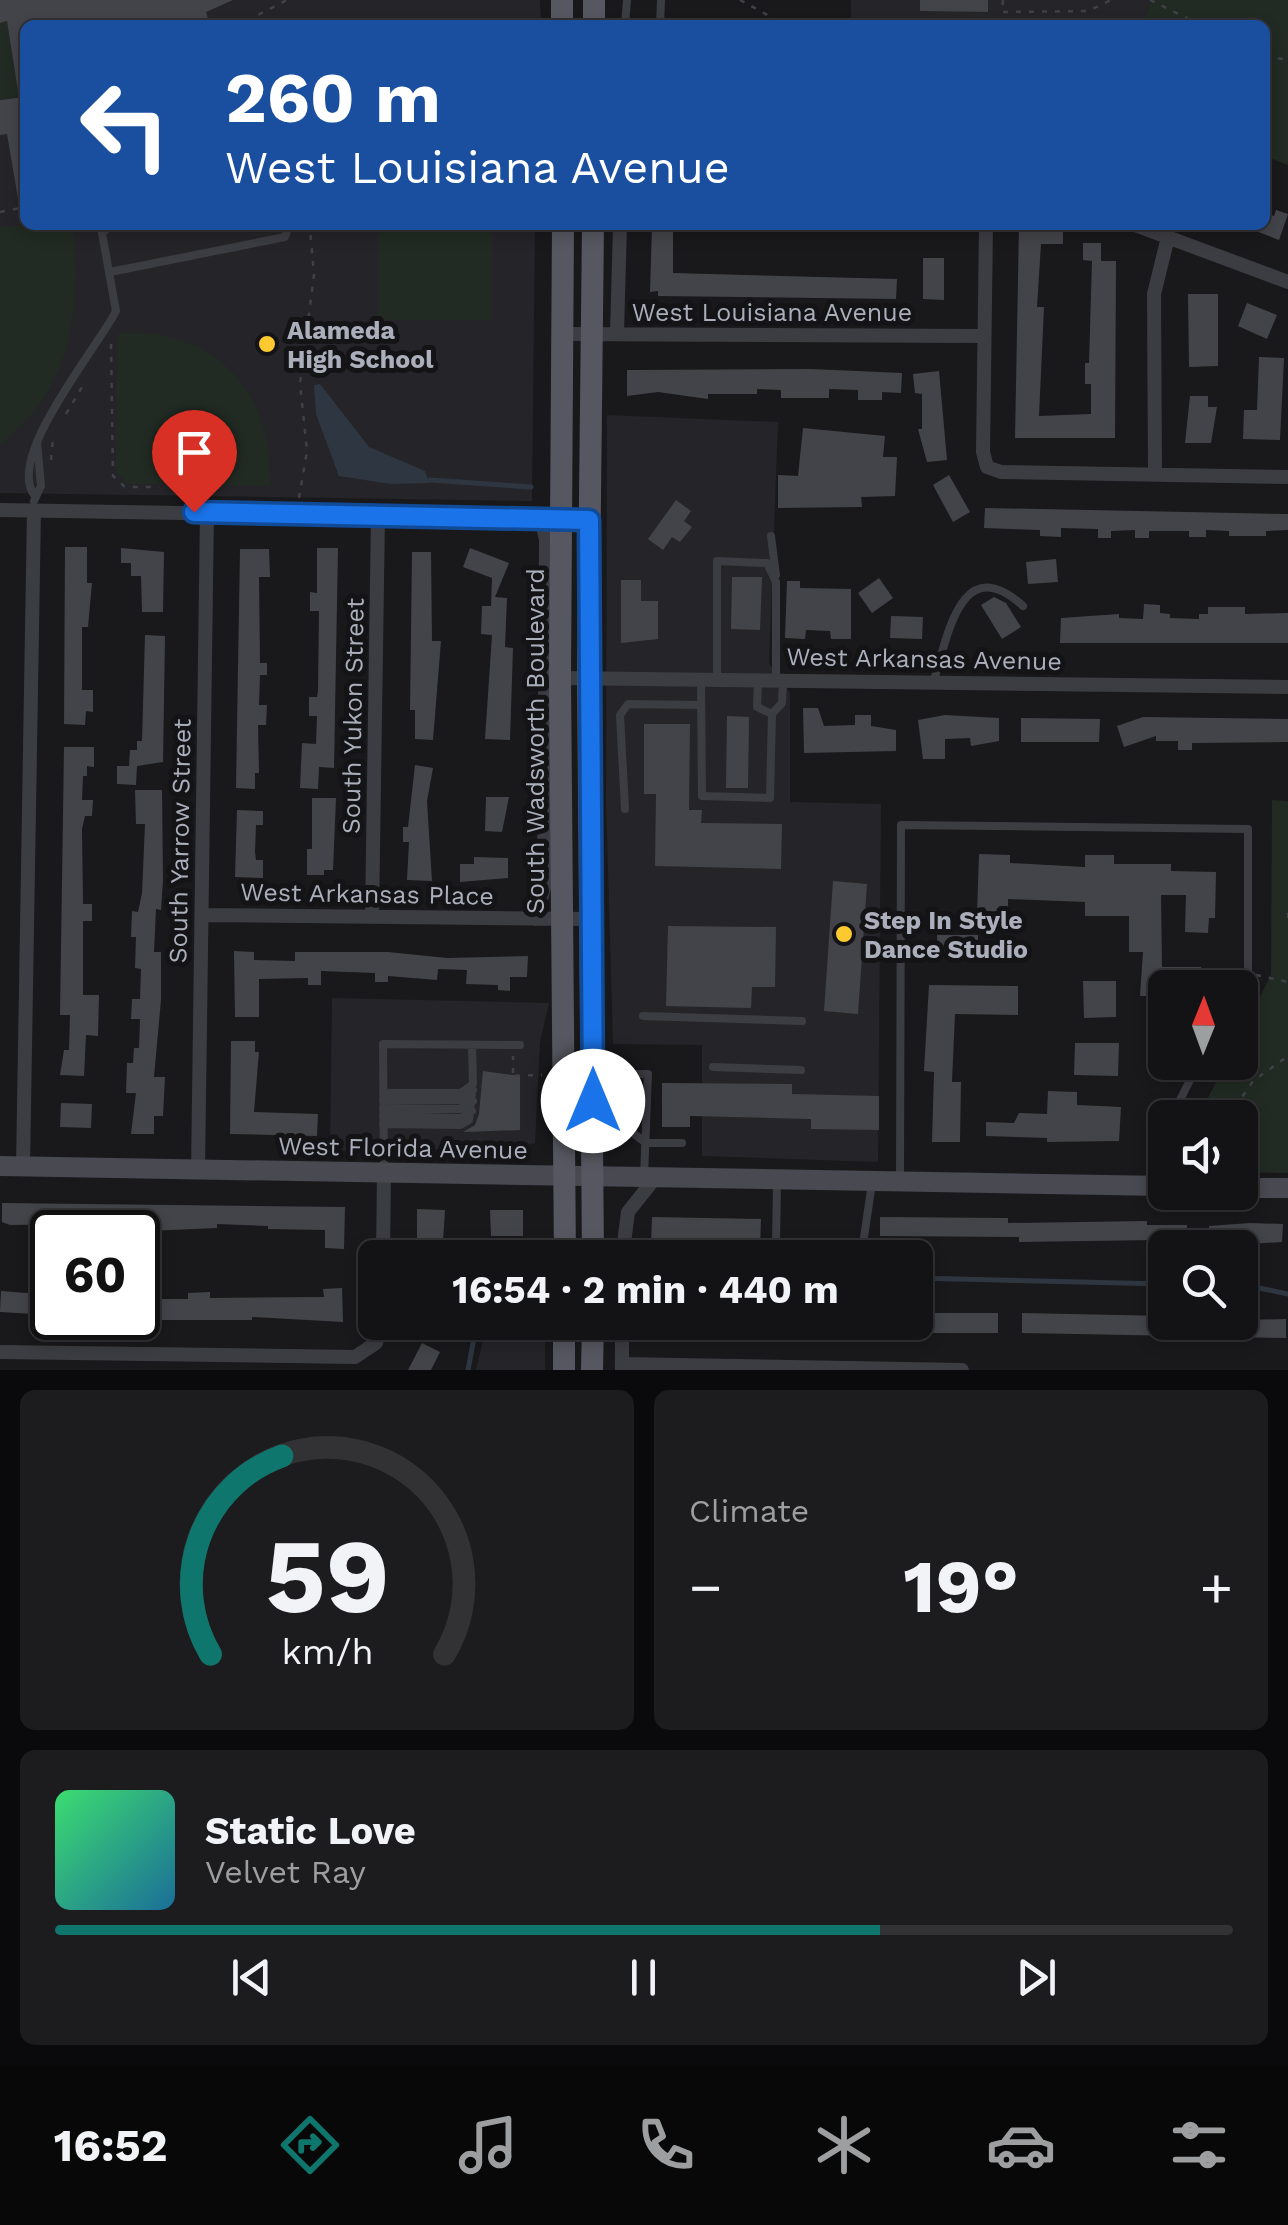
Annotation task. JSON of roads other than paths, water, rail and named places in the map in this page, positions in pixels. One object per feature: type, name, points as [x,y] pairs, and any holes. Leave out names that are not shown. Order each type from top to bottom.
[{"type":"main road","name":"South Wadsworth Boulevard","points":[[563,230],[562,334],[551,519],[560,678],[566,1240]]},
{"type":"main road","points":[[592,230],[588,678],[592,919],[607,1125],[593,1176],[593,1240]]},
{"type":"main road","points":[[564,1340],[564,1370]]},
{"type":"main road","points":[[592,1370],[593,1340]]},
{"type":"street","points":[[617,334],[620,230]]},
{"type":"street","points":[[986,230],[982,336],[983,452],[987,467],[1001,472],[1288,478]]},
{"type":"street","points":[[1148,230],[1288,282]]},
{"type":"street","points":[[1156,475],[1154,294],[1168,238]]},
{"type":"street","name":"West Louisiana Avenue","points":[[562,334],[982,336]]},
{"type":"street","points":[[0,510],[34,503],[207,512],[589,520]]},
{"type":"street","points":[[23,1167],[34,503]]},
{"type":"street","name":"South Yarrow Street","points":[[198,1170],[207,512]]},
{"type":"street","name":"South Yukon Street","points":[[372,917],[378,515]]},
{"type":"street","name":"South Wadsworth Boulevard","points":[[536,918],[544,887],[546,539],[551,519]]},
{"type":"street","name":"West Arkansas Avenue","points":[[560,678],[1288,687]]},
{"type":"street","name":"West Arkansas Place","points":[[202,915],[592,919]]},
{"type":"street","name":"West Florida Avenue","points":[[0,1166],[1148,1186]]},
{"type":"street","points":[[383,1240],[384,1172]]},
{"type":"street","points":[[623,1240],[624,1224],[650,1177]]},
{"type":"street","points":[[1258,1188],[1288,1188]]},
{"type":"street","points":[[0,1352],[354,1357],[377,1340]]},
{"type":"street","points":[[622,1340],[622,1367],[962,1370]]},
{"type":"lane","points":[[34,503],[27,487],[27,464],[36,440],[116,312],[102,233],[105,230]]},
{"type":"lane","points":[[110,272],[286,237],[288,230]]},
{"type":"lane","points":[[34,503],[41,486],[36,440]]},
{"type":"lane","points":[[771,536],[776,582],[782,703],[772,714],[770,798],[702,796],[701,706],[709,679],[717,561],[767,562],[776,582]]},
{"type":"lane","points":[[934,680],[956,612],[972,592],[988,585],[1004,589],[1022,606]]},
{"type":"lane","points":[[758,679],[757,707],[772,714]]},
{"type":"lane","points":[[624,809],[620,715],[628,704],[701,706]]},
{"type":"lane","points":[[900,1181],[901,826],[1248,828],[1246,970]]},
{"type":"lane","points":[[642,1016],[802,1021]]},
{"type":"lane","points":[[384,1172],[383,1044],[517,1045]]},
{"type":"lane","points":[[383,1108],[460,1125],[470,1120],[472,1044]]},
{"type":"lane","points":[[714,1067],[801,1070]]},
{"type":"lane","points":[[604,1074],[614,1089]]},
{"type":"lane","points":[[604,1074],[648,1074],[646,1143],[650,1177]]},
{"type":"lane","points":[[383,1108],[461,1093],[473,1097]]},
{"type":"lane","points":[[383,1108],[460,1109],[473,1097]]},
{"type":"lane","points":[[607,1125],[629,1130],[646,1143],[682,1143]]},
{"type":"lane","points":[[778,1179],[776,1242],[862,1244],[872,1180]]},
{"type":"waterway","points":[[430,480],[531,487]]},
{"type":"waterway","points":[[933,1278],[1148,1284]]},
{"type":"waterway","points":[[1258,1288],[1288,1294]]},
{"type":"waterway","points":[[468,1370],[474,1340]]},
{"type":"place","name":"Alameda High School","points":[[267,344]]},
{"type":"place","name":"Step In Style Dance Studio","points":[[844,934]]}]
